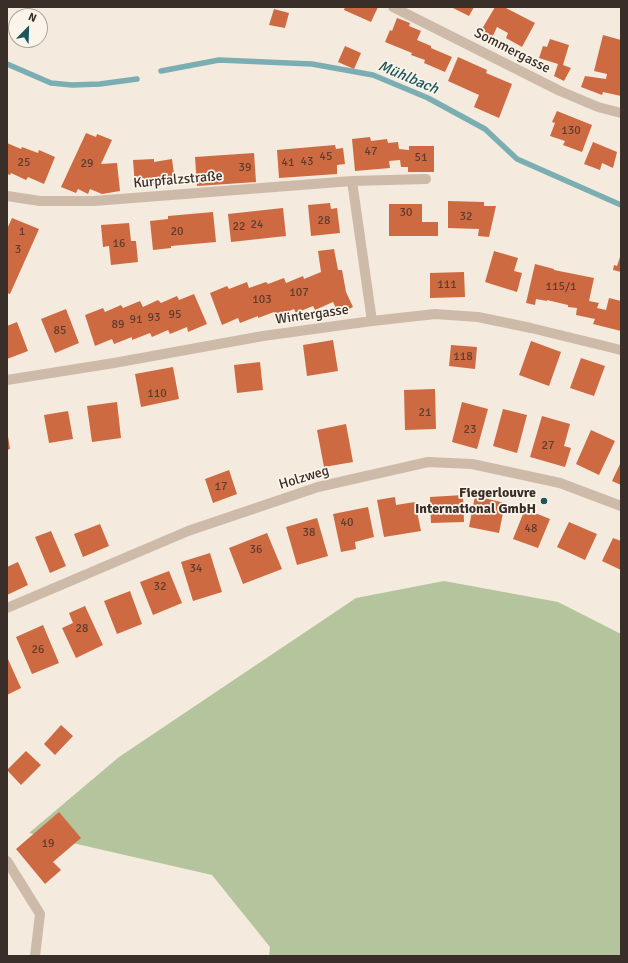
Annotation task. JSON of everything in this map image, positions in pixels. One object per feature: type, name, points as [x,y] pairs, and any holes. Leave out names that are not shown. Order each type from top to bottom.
[{"type":"street","name":"Sommergasse","points":[[393,7],[560,91],[598,107],[621,113]]},
{"type":"street","name":"Kurpfalzstraße","points":[[7,196],[40,201],[94,201],[352,181],[426,179]]},
{"type":"street","points":[[352,181],[372,321]]},
{"type":"street","name":"Wintergasse","points":[[7,380],[114,363],[263,336],[435,314],[478,317],[621,350]]},
{"type":"street","name":"Holzweg","points":[[7,608],[188,531],[318,487],[428,462],[472,464],[560,483],[621,506]]},
{"type":"street","points":[[7,862],[40,914],[35,956]]},
{"type":"green space","points":[[444,581],[558,602],[621,634],[621,956],[269,956],[270,947],[212,875],[29,833],[119,757],[356,598]]},
{"type":"building","points":[[345,7],[378,7],[371,22],[344,10]]},
{"type":"building","points":[[451,7],[474,7],[469,16]]},
{"type":"building","points":[[495,7],[504,7],[535,23],[522,47],[506,38],[508,33],[497,27],[491,40],[479,34]]},
{"type":"building","points":[[274,9],[289,13],[285,28],[269,25]]},
{"type":"building","points":[[397,18],[410,23],[409,26],[421,31],[417,40],[452,57],[445,72],[424,63],[425,60],[411,55],[412,53],[385,42],[390,30],[392,31]]},
{"type":"building","points":[[603,35],[621,40],[621,96],[603,92],[602,95],[581,87],[585,76],[606,79],[607,74],[594,71]]},
{"type":"building","points":[[550,39],[569,45],[563,65],[571,68],[564,81],[554,76],[558,64],[539,58],[543,46],[547,47]]},
{"type":"building","points":[[345,46],[361,53],[354,69],[338,62]]},
{"type":"building","points":[[458,57],[487,70],[486,73],[512,84],[499,118],[474,107],[479,95],[448,81]]},
{"type":"building","points":[[557,111],[592,125],[582,152],[563,145],[565,141],[550,136],[555,123],[552,122]]},
{"type":"building","points":[[86,133],[96,137],[97,134],[112,140],[101,164],[117,163],[120,191],[102,194],[90,189],[88,194],[78,189],[76,193],[61,187]]},
{"type":"building","points":[[370,137],[371,141],[387,139],[388,143],[398,142],[399,149],[409,150],[409,146],[434,146],[434,172],[408,172],[408,167],[401,167],[400,160],[389,161],[390,168],[355,171],[352,139]]},
{"type":"building","points":[[593,142],[617,152],[613,168],[602,163],[600,170],[584,164]]},
{"type":"building","points":[[7,143],[21,149],[22,147],[38,153],[39,150],[55,157],[44,184],[28,177],[26,180],[11,173],[10,175],[7,174]]},
{"type":"building","points":[[335,145],[336,149],[343,148],[345,164],[337,165],[337,174],[279,178],[277,150]]},
{"type":"building","points":[[254,153],[256,182],[197,186],[195,157]]},
{"type":"building","points":[[154,159],[154,162],[172,159],[175,182],[135,186],[133,160]]},
{"type":"building","points":[[448,201],[484,202],[484,206],[496,206],[489,237],[478,236],[479,229],[448,228]]},
{"type":"building","points":[[330,203],[331,209],[337,208],[340,233],[311,236],[308,205]]},
{"type":"building","points":[[389,204],[422,204],[422,222],[438,222],[438,236],[389,236]]},
{"type":"building","points":[[283,208],[286,236],[231,242],[228,214]]},
{"type":"building","points":[[213,212],[216,242],[171,246],[171,248],[153,250],[150,221],[168,219],[168,216]]},
{"type":"building","points":[[12,218],[39,229],[10,294],[7,293],[7,229]]},
{"type":"building","points":[[129,223],[131,241],[136,241],[138,262],[111,265],[109,246],[103,247],[101,225]]},
{"type":"building","points":[[334,249],[338,270],[342,270],[346,292],[353,307],[339,314],[333,302],[315,310],[313,306],[296,313],[294,309],[277,316],[274,312],[240,323],[238,318],[222,325],[210,293],[227,286],[229,289],[247,282],[249,288],[266,282],[268,284],[284,278],[286,283],[303,276],[304,279],[321,272],[318,251]]},
{"type":"building","points":[[494,251],[518,258],[514,271],[522,273],[517,292],[485,282]]},
{"type":"building","points":[[621,254],[621,272],[613,270],[614,265],[617,266]]},
{"type":"building","points":[[535,264],[554,270],[594,278],[589,301],[599,303],[597,308],[606,310],[609,298],[621,301],[621,331],[593,324],[595,319],[576,315],[577,308],[568,307],[568,305],[536,299],[535,305],[526,303]]},
{"type":"building","points":[[464,272],[465,297],[430,298],[430,273]]},
{"type":"building","points":[[194,294],[207,324],[188,332],[187,327],[170,334],[168,330],[152,337],[150,333],[132,340],[132,337],[114,344],[112,339],[95,346],[85,315],[103,308],[105,312],[121,305],[123,308],[140,301],[143,307],[158,300],[161,303],[177,296],[179,300]]},
{"type":"building","points":[[66,309],[79,343],[55,353],[41,319]]},
{"type":"building","points":[[17,322],[28,351],[7,359],[7,326]]},
{"type":"building","points":[[333,340],[338,371],[307,376],[303,345]]},
{"type":"building","points":[[531,341],[561,352],[549,386],[519,375]]},
{"type":"building","points":[[451,345],[477,347],[475,369],[449,366]]},
{"type":"building","points":[[581,358],[605,366],[594,396],[570,388]]},
{"type":"building","points":[[260,362],[263,390],[237,393],[234,365]]},
{"type":"building","points":[[173,367],[179,399],[141,407],[135,374]]},
{"type":"building","points":[[435,389],[436,429],[405,430],[404,390]]},
{"type":"building","points":[[117,402],[121,438],[92,442],[87,406]]},
{"type":"building","points":[[462,402],[488,409],[477,449],[452,442]]},
{"type":"building","points":[[503,409],[527,415],[517,453],[493,446]]},
{"type":"building","points":[[68,411],[73,439],[49,443],[44,415]]},
{"type":"building","points":[[542,416],[570,424],[564,446],[571,448],[565,467],[530,457]]},
{"type":"building","points":[[346,424],[353,462],[324,467],[317,430]]},
{"type":"building","points":[[7,430],[10,449],[7,450]]},
{"type":"building","points":[[591,430],[615,441],[599,475],[576,464]]},
{"type":"building","points":[[621,462],[621,485],[612,481]]},
{"type":"building","points":[[229,470],[237,494],[213,503],[205,479]]},
{"type":"building","points":[[463,495],[464,522],[431,523],[430,497]]},
{"type":"building","points":[[475,496],[505,503],[499,533],[469,527]]},
{"type":"building","points":[[395,497],[396,505],[415,502],[421,531],[384,537],[377,500]]},
{"type":"building","points":[[368,507],[374,537],[355,542],[356,549],[341,552],[333,514]]},
{"type":"building","points":[[525,509],[550,519],[538,548],[513,539]]},
{"type":"building","points":[[317,518],[328,556],[297,565],[286,527]]},
{"type":"building","points":[[569,522],[597,534],[585,560],[557,547]]},
{"type":"building","points":[[100,524],[109,546],[83,557],[74,534]]},
{"type":"building","points":[[51,531],[66,566],[50,573],[35,537]]},
{"type":"building","points":[[267,533],[282,569],[243,584],[229,548]]},
{"type":"building","points":[[613,538],[621,541],[621,570],[602,561]]},
{"type":"building","points":[[210,553],[222,592],[193,601],[181,562]]},
{"type":"building","points":[[18,562],[28,585],[7,595],[7,567]]},
{"type":"building","points":[[169,571],[182,603],[153,615],[140,582]]},
{"type":"building","points":[[130,591],[142,624],[117,634],[104,601]]},
{"type":"building","points":[[85,606],[103,645],[76,658],[62,628],[73,623],[69,613]]},
{"type":"building","points":[[43,625],[59,663],[32,674],[16,637]]},
{"type":"building","points":[[7,657],[21,688],[7,695]]},
{"type":"building","points":[[61,725],[73,736],[55,755],[44,744]]},
{"type":"building","points":[[26,751],[41,765],[21,785],[7,770]]},
{"type":"building","points":[[59,812],[81,838],[53,862],[61,870],[45,884],[16,849]]},
{"type":"waterway","name":"Mühlbach","points":[[161,71],[219,60],[312,64],[373,75],[428,98],[485,129],[517,159],[621,205]]},
{"type":"waterway","name":"Mühlbach","points":[[7,64],[51,83],[72,85],[100,84],[137,79]]},
{"type":"place","name":"Fiegerlouvre International GmbH","points":[[544,501]]}]
